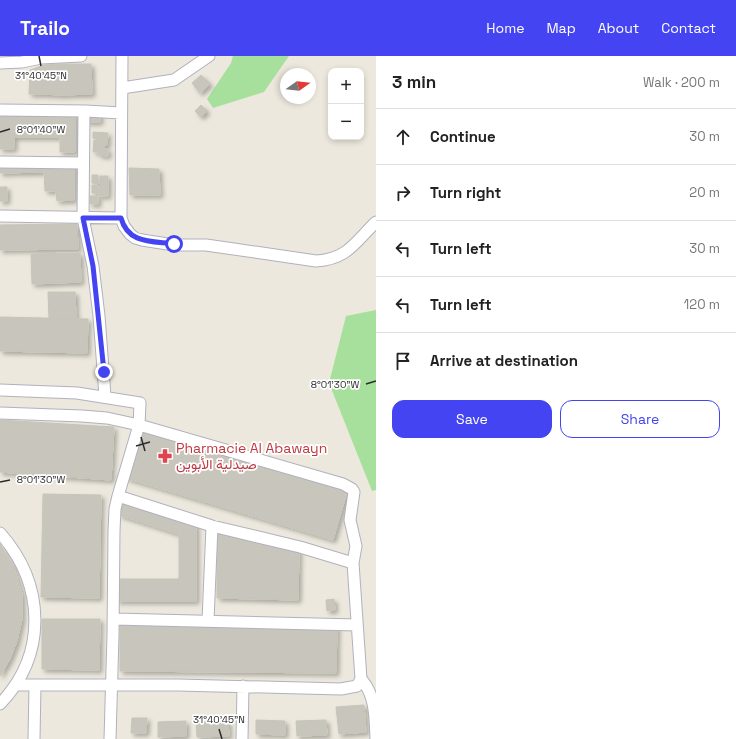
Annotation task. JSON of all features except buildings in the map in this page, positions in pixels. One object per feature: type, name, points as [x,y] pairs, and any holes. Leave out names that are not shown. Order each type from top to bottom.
[{"type":"street","points":[[0,63],[32,61],[36,57],[81,56]]},
{"type":"street","points":[[122,56],[121,218],[124,226],[130,234],[136,238],[174,244],[206,245],[316,261],[328,260],[341,255],[354,246],[376,222]]},
{"type":"street","points":[[122,88],[174,80],[209,56]]},
{"type":"street","points":[[0,110],[121,113]]},
{"type":"street","points":[[84,111],[83,218],[90,251],[96,295],[105,396]]},
{"type":"street","points":[[0,162],[83,163]]},
{"type":"street","points":[[0,216],[121,218]]},
{"type":"street","points":[[0,390],[53,391],[105,396],[140,403],[139,426],[118,496],[114,531],[114,619],[110,739]]},
{"type":"street","points":[[0,413],[108,418],[343,484],[352,489],[354,492],[350,520],[356,546],[353,563],[357,625],[373,706],[376,739]]},
{"type":"street","points":[[118,496],[212,526],[300,547],[353,563]]},
{"type":"street","points":[[208,621],[212,526]]},
{"type":"street","points":[[0,533],[17,555],[24,569],[33,594],[35,613],[34,638],[26,665],[16,685],[0,704]]},
{"type":"street","points":[[114,619],[357,625]]},
{"type":"street","points":[[16,685],[243,686],[341,689],[368,684]]},
{"type":"street","points":[[34,685],[34,739]]},
{"type":"street","points":[[242,739],[243,686]]},
{"type":"green space","points":[[233,56],[289,56],[264,92],[213,108],[207,99],[231,63]]},
{"type":"green space","points":[[376,310],[376,490],[372,491],[329,383],[346,316]]},
{"type":"place","name":"Pharmacie Al Abawayn صيدلية الأبوين","points":[[165,456]]},
{"type":"route","points":[[104,372],[93,266],[87,231],[83,218],[121,218],[126,230],[136,238],[174,244]]}]
